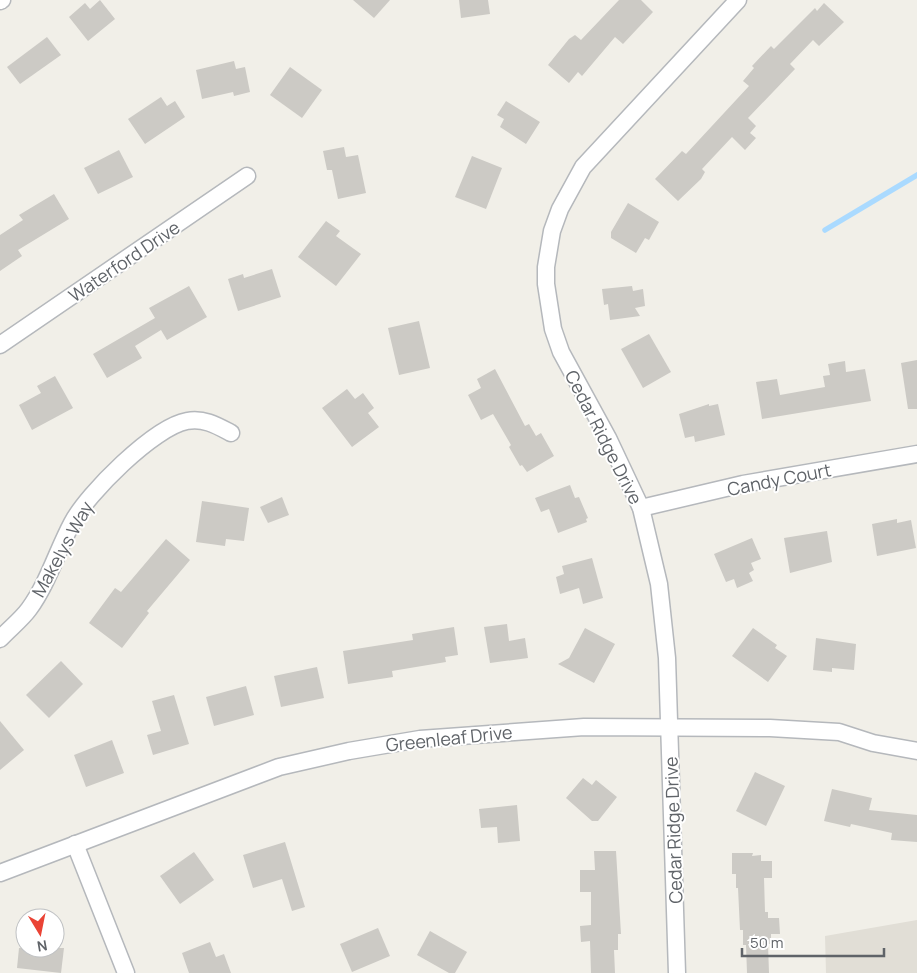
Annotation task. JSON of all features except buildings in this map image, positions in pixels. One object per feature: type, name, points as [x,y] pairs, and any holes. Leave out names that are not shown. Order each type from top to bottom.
[{"type":"street","name":"Cedar Ridge Drive","points":[[677,973],[668,658],[659,584],[641,508],[605,431],[570,372],[561,352],[554,329],[546,284],[548,248],[560,208],[583,167],[738,0]]},
{"type":"street","name":"Waterford Drive","points":[[0,345],[247,176]]},
{"type":"street","name":"Makelys Way","points":[[0,639],[29,609],[44,583],[72,522],[90,497],[108,478],[172,427],[187,421],[204,421],[231,433]]},
{"type":"street","name":"Candy Court","points":[[641,508],[743,484],[917,454]]},
{"type":"street","name":"Greenleaf Drive","points":[[0,873],[279,767],[349,751],[420,739],[478,733],[584,727],[670,726],[839,732],[873,743],[917,750]]},
{"type":"street","points":[[75,844],[126,973]]},
{"type":"shaded area","points":[[917,920],[917,973],[826,973],[825,936]]},
{"type":"waterway","points":[[825,230],[917,175]]}]
